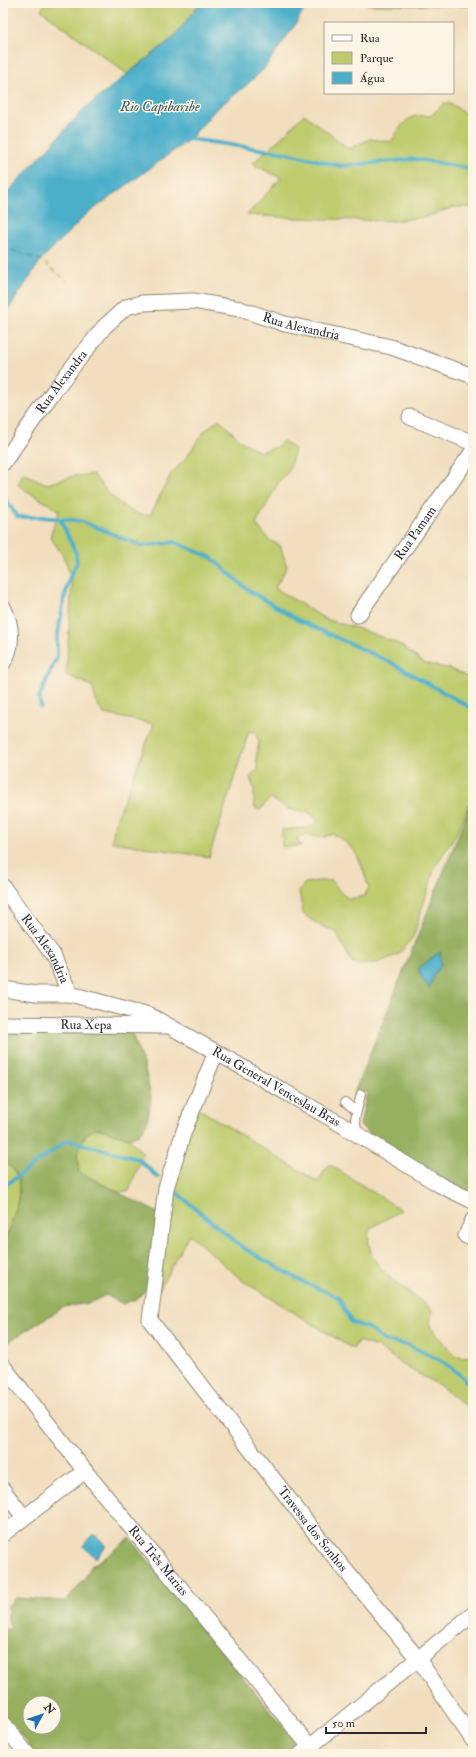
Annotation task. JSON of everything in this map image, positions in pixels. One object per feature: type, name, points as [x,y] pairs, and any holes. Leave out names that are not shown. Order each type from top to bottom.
[{"type":"street","name":"Rua Alexandria","points":[[126,306],[142,303],[193,301],[240,309],[286,324],[391,347],[473,376]]},
{"type":"street","name":"Rua Alexandra","points":[[3,463],[56,388],[104,327],[126,306]]},
{"type":"street","points":[[410,417],[473,443]]},
{"type":"street","name":"Rua Pamam","points":[[358,615],[473,451]]},
{"type":"street","points":[[3,607],[10,625],[11,640],[7,657],[3,662]]},
{"type":"street","name":"Rua Alexandria","points":[[3,886],[50,950],[70,994]]},
{"type":"street","points":[[3,989],[36,994],[70,994]]},
{"type":"street","name":"Rua General Venceslau Bras","points":[[70,994],[149,1015],[216,1052],[440,1185],[473,1201]]},
{"type":"street","name":"Rua Xepa","points":[[3,1024],[170,1026]]},
{"type":"street","name":"Travessa dos Sonhos","points":[[216,1052],[184,1131],[166,1188],[150,1320],[323,1543],[418,1659],[473,1740]]},
{"type":"street","points":[[466,1236],[473,1220]]},
{"type":"street","name":"Rua Três Marias","points":[[3,1366],[309,1751]]},
{"type":"street","points":[[3,1534],[85,1471]]},
{"type":"street","points":[[3,1490],[24,1517]]},
{"type":"street","points":[[309,1751],[473,1614]]},
{"type":"street","points":[[3,1724],[26,1754]]},
{"type":"lane","points":[[359,1136],[356,1127],[356,1111],[361,1094]]},
{"type":"lane","points":[[345,1102],[356,1111]]},
{"type":"green space","points":[[45,3],[200,3],[174,37],[127,74],[41,10]]},
{"type":"green space","points":[[366,3],[473,3],[473,6],[370,5]]},
{"type":"green space","points":[[444,103],[453,105],[465,113],[473,116],[473,207],[454,207],[426,217],[394,221],[247,215],[281,178],[252,164],[304,114],[349,149],[370,139],[391,142],[406,121],[416,116],[431,116]]},
{"type":"green space","points":[[219,419],[241,441],[260,452],[276,447],[283,441],[295,450],[288,472],[279,481],[256,524],[269,540],[280,545],[287,567],[275,588],[325,619],[363,630],[399,644],[424,663],[450,669],[473,679],[473,797],[455,836],[436,865],[413,937],[399,954],[377,963],[357,965],[351,961],[336,932],[319,925],[303,914],[299,891],[305,883],[332,881],[341,893],[349,899],[364,896],[369,888],[358,856],[349,845],[333,834],[321,838],[309,835],[297,838],[301,846],[282,847],[282,830],[313,827],[318,820],[308,812],[288,809],[270,798],[260,810],[254,807],[254,788],[250,778],[258,769],[256,757],[259,742],[255,732],[249,731],[209,857],[112,842],[115,822],[154,724],[104,714],[97,704],[92,686],[66,675],[72,585],[68,567],[62,554],[50,537],[59,511],[18,485],[23,473],[47,484],[74,476],[93,474],[108,492],[125,507],[139,515],[151,514],[171,474],[185,459],[204,432]]},
{"type":"green space","points":[[473,799],[473,1198],[381,1142],[360,1126],[367,1092],[354,1093]]},
{"type":"green space","points":[[3,1030],[131,1031],[145,1069],[151,1098],[147,1123],[139,1134],[129,1138],[97,1128],[86,1134],[77,1153],[79,1172],[158,1213],[148,1288],[136,1299],[123,1304],[106,1295],[89,1303],[64,1307],[3,1345],[3,1241],[6,1238],[16,1208],[19,1186],[17,1176],[12,1168],[3,1163]]},
{"type":"green space","points":[[196,1107],[318,1182],[329,1164],[401,1210],[369,1229],[369,1244],[373,1256],[389,1277],[432,1310],[430,1326],[455,1356],[473,1357],[473,1412],[439,1385],[408,1368],[378,1347],[358,1341],[353,1349],[243,1281],[189,1234],[159,1290],[177,1166]]},
{"type":"green space","points":[[97,1128],[129,1138],[143,1154],[129,1191],[118,1192],[79,1172],[77,1153],[86,1134]]},
{"type":"green space","points":[[3,1163],[12,1168],[17,1176],[19,1186],[16,1208],[6,1238],[3,1241]]},
{"type":"green space","points":[[130,1538],[299,1746],[290,1754],[36,1754],[3,1714],[3,1629],[11,1629],[8,1620],[8,1605],[15,1598],[66,1601],[84,1579],[92,1565],[106,1557]]},
{"type":"water","name":"Rio Capibaribe","points":[[200,3],[308,3],[293,28],[264,69],[242,89],[216,109],[190,139],[86,215],[41,260],[3,318],[3,197],[84,109],[174,37]]},
{"type":"water","points":[[440,952],[441,965],[435,973],[429,989],[420,975],[419,968]]},
{"type":"water","points":[[94,1534],[107,1546],[96,1558],[83,1546]]},
{"type":"waterway","points":[[186,137],[190,139],[287,153],[341,166],[415,159],[473,169]]},
{"type":"waterway","points":[[3,496],[18,517],[42,517],[81,521],[142,546],[175,542],[212,558],[248,590],[298,620],[390,662],[473,709]]},
{"type":"waterway","points":[[41,707],[39,697],[57,657],[57,639],[64,599],[70,577],[77,562],[76,553],[60,519]]},
{"type":"waterway","points":[[3,1187],[68,1140],[138,1159],[158,1177]]},
{"type":"waterway","points":[[176,1192],[242,1247],[303,1282],[338,1297],[351,1322],[368,1328],[385,1341],[408,1345],[442,1361],[464,1378],[473,1392]]},
{"type":"ferry route","points":[[3,247],[41,260],[67,281]]}]
